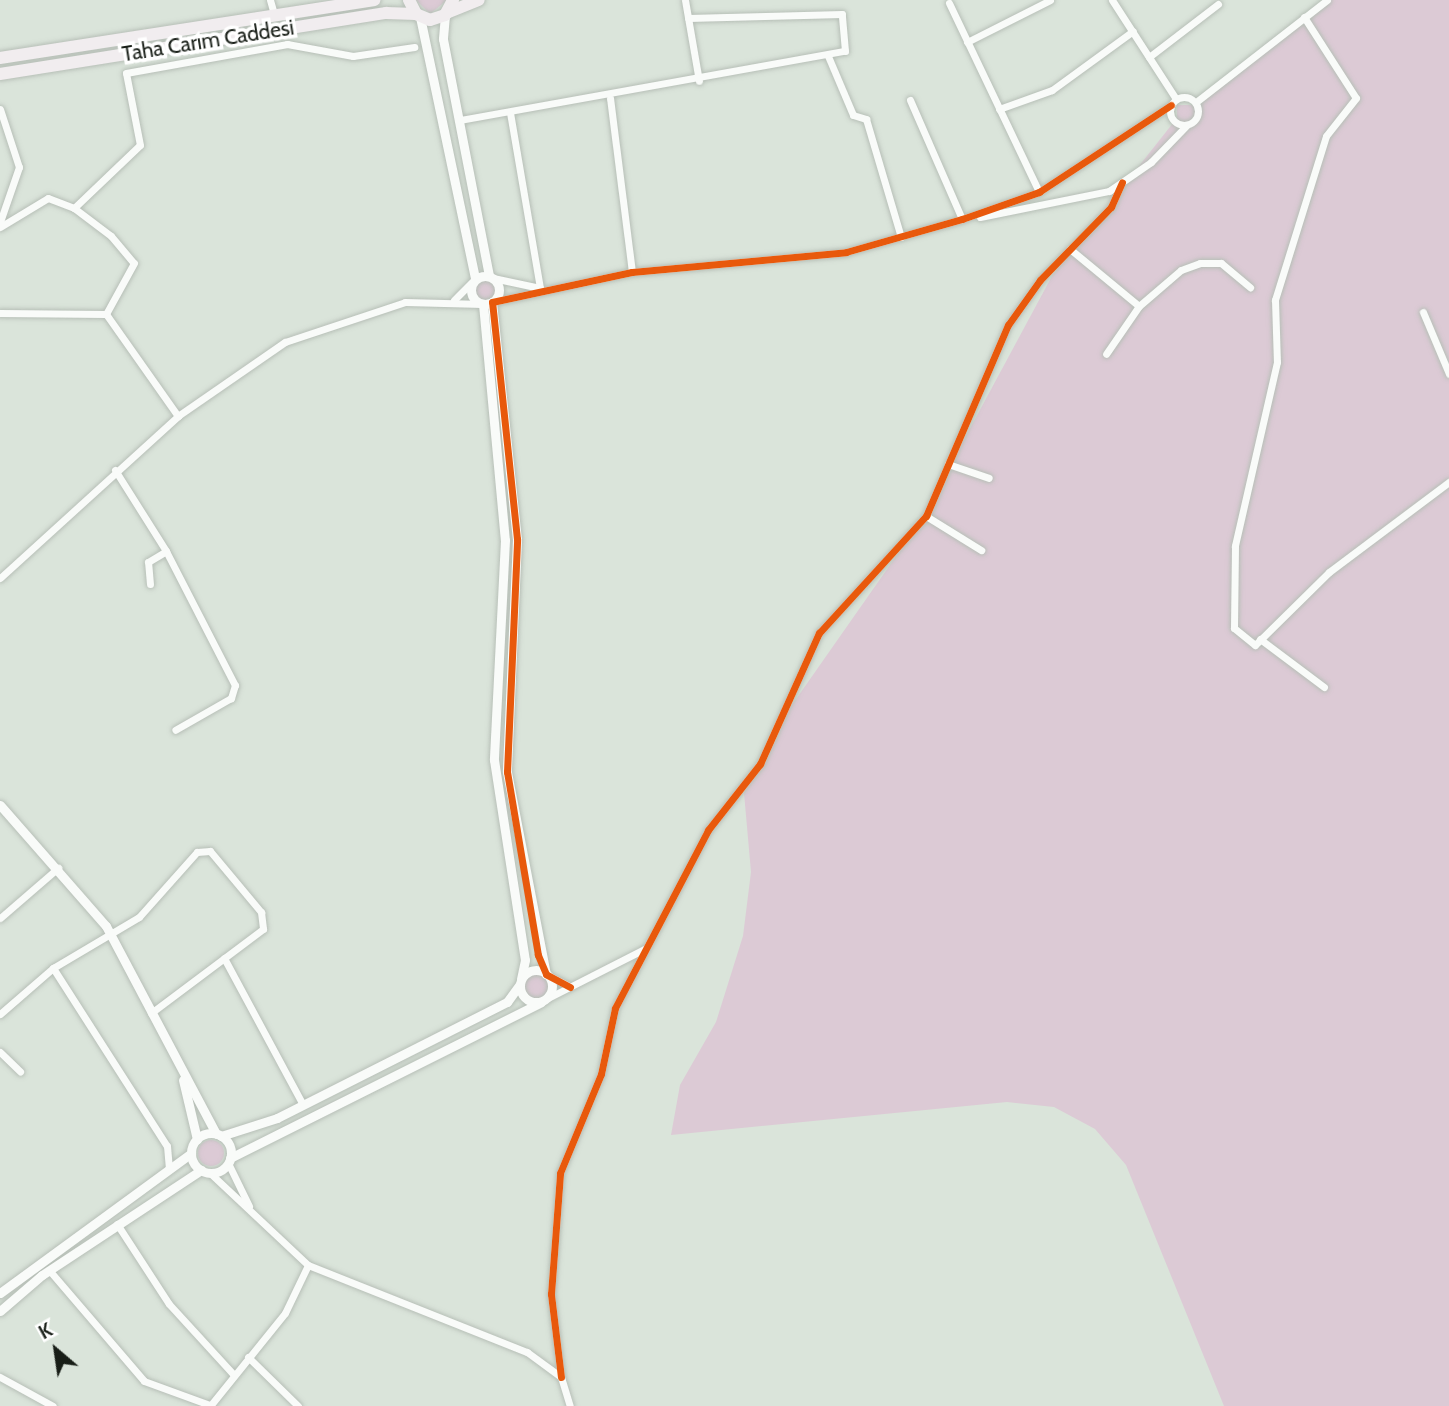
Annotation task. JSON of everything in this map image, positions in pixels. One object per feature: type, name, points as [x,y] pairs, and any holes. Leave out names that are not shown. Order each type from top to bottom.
[{"type":"main road","name":"Taha Carım Caddesi","points":[[0,58],[375,0]]},
{"type":"main road","points":[[409,0],[418,16]]},
{"type":"main road","points":[[449,9],[479,0]]},
{"type":"main road","name":"Taha Carım Caddesi","points":[[0,74],[372,15],[418,16],[449,9]]},
{"type":"street","points":[[270,0],[274,14]]},
{"type":"street","points":[[685,0],[699,81]]},
{"type":"street","points":[[967,42],[1050,0]]},
{"type":"street","points":[[1112,0],[1149,57],[1173,102],[1172,120],[1186,125]]},
{"type":"street","points":[[0,578],[115,470],[178,416],[285,342],[319,328],[405,302],[454,300],[488,303],[540,288],[632,272],[835,254],[962,219],[1039,192],[1173,102],[1196,102],[1327,0]]},
{"type":"street","points":[[949,3],[1039,192]]},
{"type":"street","points":[[1149,57],[1218,4]]},
{"type":"street","points":[[449,9],[460,120],[491,277],[499,290],[488,303],[505,540],[494,760],[525,960],[521,982],[526,999],[543,1000]]},
{"type":"street","points":[[460,120],[610,97],[845,51],[842,14],[688,18]]},
{"type":"street","points":[[418,16],[474,281],[472,296],[488,303]]},
{"type":"street","points":[[1304,17],[1356,98],[1326,136],[1275,300],[1278,362],[1248,470],[1231,617],[1234,628],[1255,645],[1329,572],[1449,482]]},
{"type":"street","points":[[999,109],[1052,90],[1133,31]]},
{"type":"street","points":[[74,208],[140,145],[126,73],[288,44],[353,56],[414,47]]},
{"type":"street","points":[[828,56],[853,115],[866,119],[901,237]]},
{"type":"street","points":[[610,97],[632,272]]},
{"type":"street","points":[[910,100],[962,219]]},
{"type":"street","points":[[962,219],[1068,204],[1122,182],[1198,117],[1196,102]]},
{"type":"street","points":[[0,109],[19,167],[0,222]]},
{"type":"street","points":[[510,113],[540,288]]},
{"type":"street","points":[[570,1406],[561,1377],[551,1294],[560,1172],[601,1074],[615,1008],[708,830],[760,764],[819,633],[926,516],[1008,325],[1070,249],[1111,207],[1122,182]]},
{"type":"street","points":[[0,228],[43,199],[74,208],[133,258],[106,314]]},
{"type":"street","points":[[1070,249],[1139,306]]},
{"type":"street","points":[[1106,354],[1139,306],[1181,270],[1199,262],[1221,263],[1250,286]]},
{"type":"street","points":[[454,300],[474,281],[491,277],[540,288]]},
{"type":"street","points":[[488,303],[517,539],[507,772],[546,974],[552,986],[543,1000]]},
{"type":"street","points":[[1423,312],[1449,374]]},
{"type":"street","points":[[0,313],[106,314]]},
{"type":"street","points":[[106,314],[178,416]]},
{"type":"street","points":[[948,464],[989,478]]},
{"type":"street","points":[[115,470],[166,551],[235,690],[231,698],[176,730]]},
{"type":"street","points":[[926,516],[981,550]]},
{"type":"street","points":[[150,584],[148,562],[166,551]]},
{"type":"street","points":[[1260,639],[1324,687]]},
{"type":"street","points":[[0,805],[58,868],[112,936],[183,1080],[219,1135],[253,1213]]},
{"type":"street","points":[[0,1014],[53,968],[112,936],[206,849],[265,920],[263,929],[151,1013]]},
{"type":"street","points":[[0,918],[58,868]]},
{"type":"street","points":[[0,1311],[49,1270],[117,1224],[205,1171],[644,949]]},
{"type":"street","points":[[224,958],[303,1105]]},
{"type":"street","points":[[53,968],[167,1146],[169,1170]]},
{"type":"street","points":[[197,1139],[219,1135],[303,1105],[507,1002],[521,982],[533,971],[546,974],[570,987]]},
{"type":"street","points":[[0,1052],[20,1071]]},
{"type":"street","points":[[0,1293],[191,1153],[197,1139],[183,1080]]},
{"type":"street","points":[[191,1153],[205,1171],[307,1265],[527,1352],[561,1377]]},
{"type":"street","points":[[117,1224],[169,1304],[234,1375]]},
{"type":"street","points":[[49,1270],[144,1381],[210,1406],[285,1313],[307,1265]]},
{"type":"street","points":[[248,1357],[298,1406]]},
{"type":"street","points":[[0,1377],[53,1406]]},
{"type":"shaded area","points":[[416,0],[447,0],[430,14]]},
{"type":"shaded area","points":[[1330,0],[1449,0],[1449,1406],[1224,1406],[1126,1165],[1095,1129],[1054,1107],[1007,1102],[671,1135],[680,1085],[716,1022],[743,936],[751,872],[744,793],[787,712],[918,525],[1052,276],[1177,118],[1177,105],[1192,105]]},
{"type":"shaded area","points":[[485,278],[496,285],[497,290],[490,301],[485,302],[474,295],[473,290],[480,279]]},
{"type":"shaded area","points":[[536,973],[545,977],[549,986],[545,995],[536,999],[527,995],[523,986],[527,977]]},
{"type":"shaded area","points":[[211,1140],[220,1144],[224,1153],[220,1162],[211,1166],[202,1162],[198,1153],[202,1144]]},
{"type":"cycle path","points":[[570,987],[546,974],[538,955],[507,772],[517,539],[492,302],[632,272],[846,252],[962,219],[1039,192],[1171,105]]},
{"type":"cycle path","points":[[561,1377],[551,1294],[560,1173],[601,1074],[615,1008],[708,830],[760,764],[819,633],[926,516],[1008,325],[1040,280],[1111,207],[1122,182]]}]
